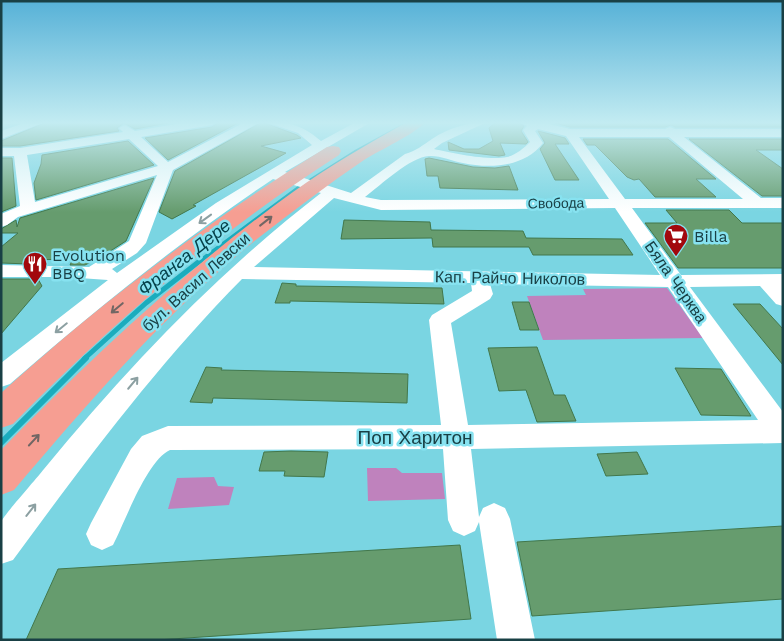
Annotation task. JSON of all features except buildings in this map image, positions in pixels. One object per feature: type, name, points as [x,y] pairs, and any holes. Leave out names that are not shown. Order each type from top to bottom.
[{"type":"highway","name":"бул. Васил Левски","points":[[1,414],[91,330],[200,241],[306,167],[333,152]]},
{"type":"highway","name":"бул. Васил Левски","points":[[1,477],[124,348],[209,268],[274,215],[328,175],[364,152]]},
{"type":"highway","points":[[337,193],[388,152]]},
{"type":"street","points":[[1,152],[20,152],[28,209]]},
{"type":"street","points":[[150,152],[167,168]]},
{"type":"street","points":[[5,217],[167,168],[198,152]]},
{"type":"street","points":[[1,377],[125,277],[217,210],[311,152]]},
{"type":"street","points":[[1,548],[147,365],[237,273],[280,234],[337,193],[410,157],[419,154],[440,153],[467,160],[516,159],[525,152]]},
{"type":"street","name":"Бяла Черква","points":[[583,152],[782,431]]},
{"type":"street","points":[[696,152],[757,203]]},
{"type":"street","points":[[94,272],[131,249],[137,243],[167,168]]},
{"type":"street","name":"Свобода","points":[[277,174],[381,205],[619,202],[783,203]]},
{"type":"street","points":[[1,271],[94,272],[125,277]]},
{"type":"street","name":"Кап. Райчо Николов","points":[[237,273],[674,281],[774,280]]},
{"type":"street","points":[[479,278],[483,294],[440,320],[456,437],[516,640]]},
{"type":"street","points":[[774,280],[783,299]]},
{"type":"street","name":"Поп Харитон","points":[[102,534],[141,458],[152,445],[168,438],[456,437],[782,431]]},
{"type":"shaded area","points":[[667,288],[703,338],[543,340],[527,296],[586,295],[583,289]]},
{"type":"shaded area","points":[[367,468],[396,468],[402,473],[442,473],[445,499],[368,501]]},
{"type":"shaded area","points":[[214,477],[218,486],[234,487],[229,505],[168,509],[177,478]]},
{"type":"waterway","name":"Франга Дере","points":[[304,184],[355,152]]},
{"type":"waterway","name":"Франга Дере","points":[[200,261],[305,183]]},
{"type":"waterway","name":"Франга Дере","points":[[84,359],[146,303],[201,260]]},
{"type":"waterway","name":"Франга Дере","points":[[1,443],[86,358]]},
{"type":"place","name":"Billa","points":[[676,257]]},
{"type":"place","name":"Evolution BBQ","points":[[35,285]]}]
